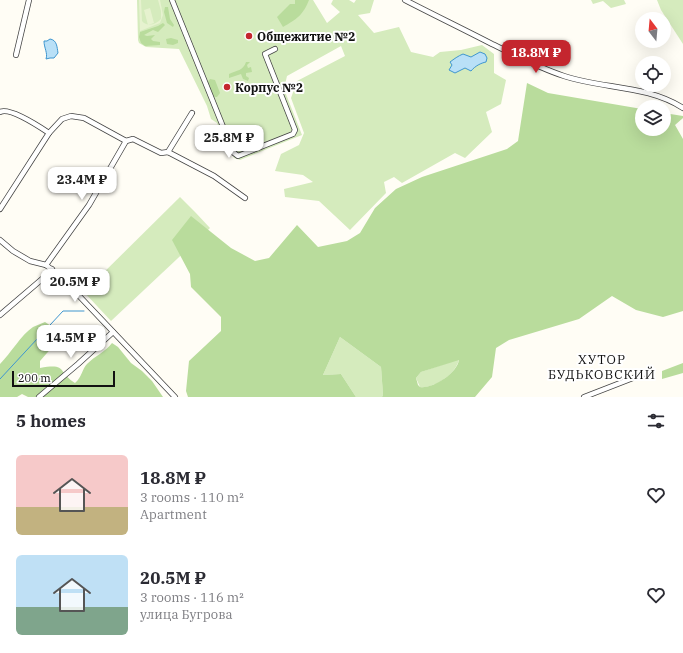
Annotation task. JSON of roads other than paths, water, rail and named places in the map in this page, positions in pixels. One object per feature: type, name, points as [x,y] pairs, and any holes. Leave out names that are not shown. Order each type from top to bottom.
[{"type":"street","points":[[16,55],[29,0]]},
{"type":"street","points":[[172,0],[230,144],[238,156],[293,134],[295,130],[265,54],[275,49]]},
{"type":"street","points":[[405,0],[510,53],[558,74],[573,79],[645,92],[662,97],[683,108]]},
{"type":"street","points":[[0,112],[5,110],[30,120],[49,134]]},
{"type":"street","points":[[168,152],[192,113]]},
{"type":"street","points":[[0,209],[49,134],[62,119],[71,116],[84,118],[126,141]]},
{"type":"street","points":[[46,265],[89,205],[126,141],[133,139],[161,153],[168,152],[214,176],[245,198]]},
{"type":"street","points":[[0,240],[13,252],[30,261],[52,268],[175,397]]},
{"type":"street","points":[[0,315],[48,274],[52,268]]},
{"type":"street","points":[[39,397],[113,332]]},
{"type":"street","points":[[584,397],[651,372]]},
{"type":"water","points":[[50,39],[55,42],[58,53],[54,58],[46,59],[47,55],[44,41]]},
{"type":"water","points":[[480,52],[485,54],[487,58],[486,62],[478,65],[471,71],[465,68],[455,73],[449,70],[452,65],[450,62],[463,54],[471,57]]},
{"type":"waterway","points":[[0,379],[63,311],[84,311]]},
{"type":"place","name":"Общежитие №2","points":[[249,36]]},
{"type":"place","name":"Корпус №2","points":[[227,87]]},
{"type":"district","name":"ХУТОР БУДЬКОВСКИЙ","points":[[602,366]]}]
